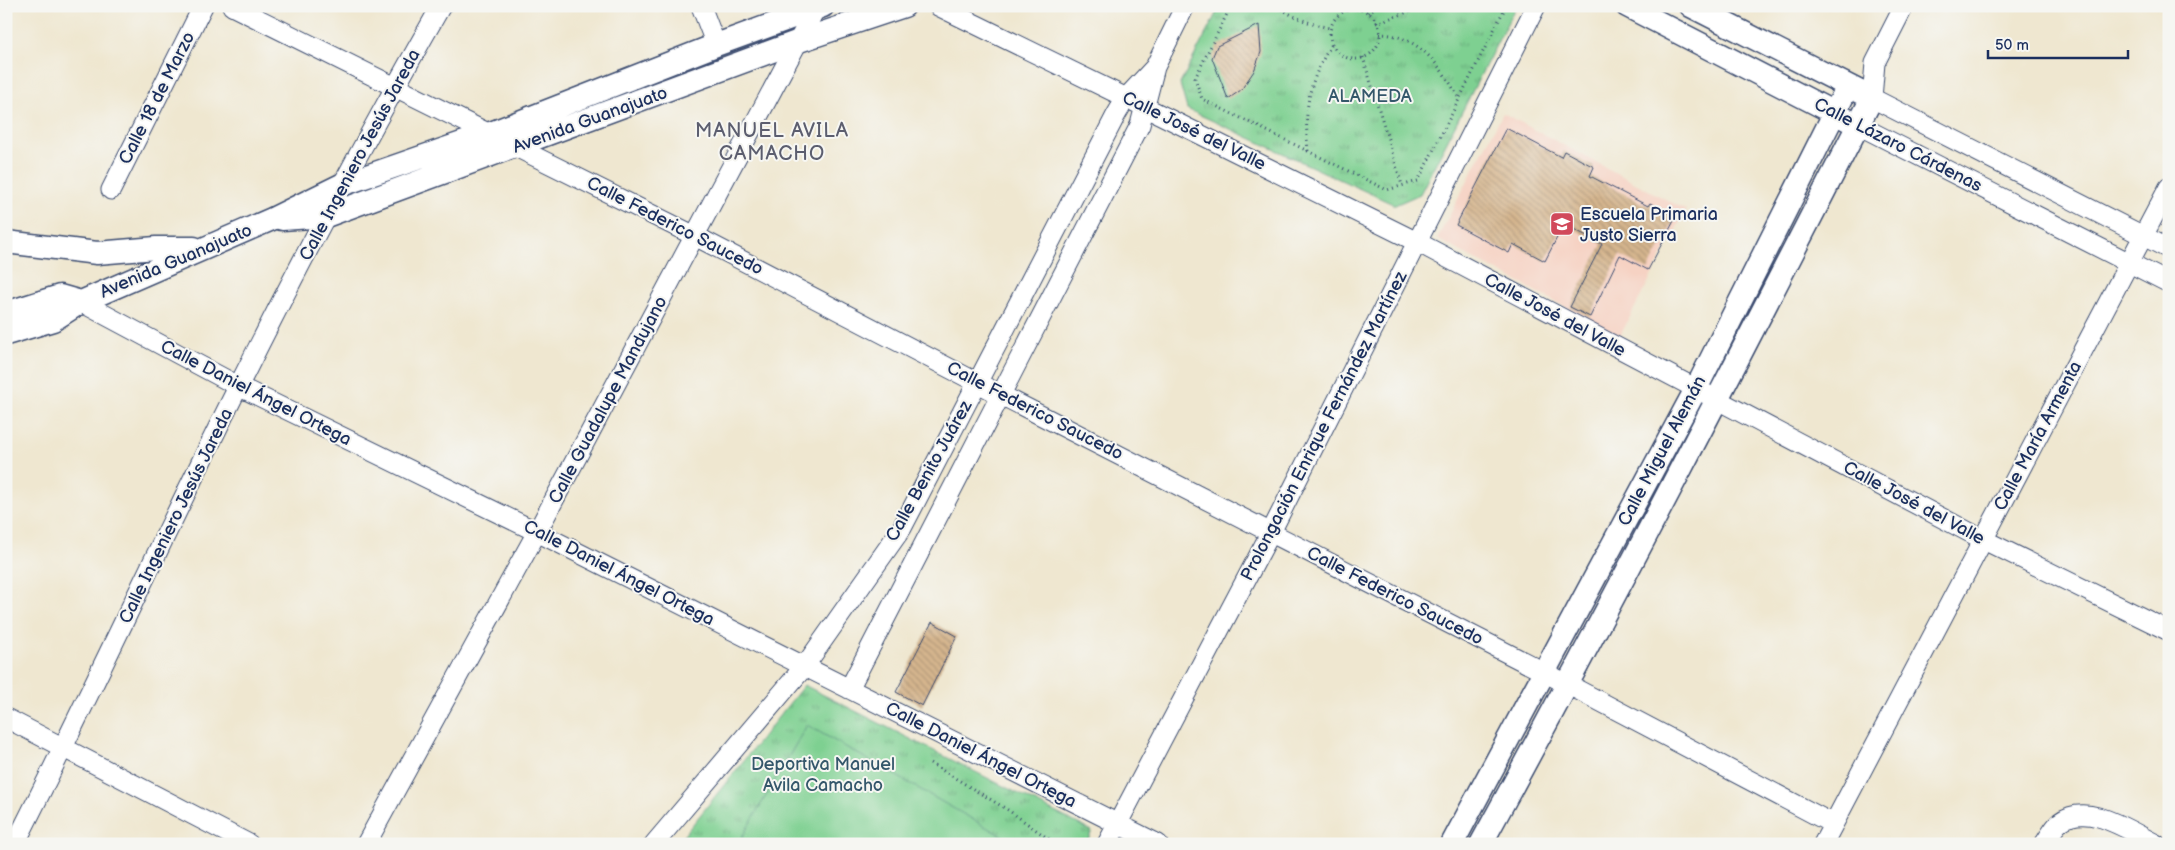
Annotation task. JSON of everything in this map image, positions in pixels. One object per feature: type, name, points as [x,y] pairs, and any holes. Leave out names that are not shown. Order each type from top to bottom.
[{"type":"street","name":"Calle 18 de Marzo","points":[[111,190],[203,6]]},
{"type":"street","name":"Calle Federico Saucedo","points":[[232,6],[695,236],[1001,395],[1544,672],[1833,824]]},
{"type":"street","name":"Calle Ingeniero Jesús Jareda","points":[[15,844],[64,748],[238,386],[341,185],[442,6]]},
{"type":"street","points":[[702,6],[716,45]]},
{"type":"street","name":"Avenida Guanajuato","points":[[272,219],[326,216],[518,147],[800,41],[904,6]]},
{"type":"street","name":"Calle José del Valle","points":[[938,6],[1145,106],[1417,242],[1984,540],[2169,631]]},
{"type":"street","name":"Calle Benito Juárez","points":[[850,690],[1140,125],[1155,67],[1185,6]]},
{"type":"street","name":"Prolongación Enrique Fernández Martínez","points":[[1107,844],[1271,532],[1536,6]]},
{"type":"street","name":"Calle Lázaro Cárdenas","points":[[1626,6],[2169,283]]},
{"type":"street","name":"Calle Lázaro Cárdenas","points":[[1691,6],[2169,249]]},
{"type":"street","name":"Calle Miguel Alemán","points":[[1481,844],[1568,686],[1718,400],[1872,98],[1876,63],[1904,6]]},
{"type":"street","name":"Avenida Guanajuato","points":[[6,334],[54,320],[80,302],[272,219],[341,185],[491,133],[819,7]]},
{"type":"street","name":"Calle Guadalupe Mandujano","points":[[372,841],[819,7]]},
{"type":"street","name":"Calle Miguel Alemán","points":[[1452,844],[1696,389],[1848,86],[1876,63]]},
{"type":"street","name":"Calle Benito Juárez","points":[[654,844],[804,666],[902,528],[1126,98],[1155,67]]},
{"type":"street","name":"Calle María Armenta","points":[[1823,844],[2169,187]]},
{"type":"street","points":[[6,242],[97,253],[156,248],[205,248]]},
{"type":"street","name":"Avenida Guanajuato","points":[[6,313],[60,296],[80,302]]},
{"type":"street","name":"Calle Daniel Ángel Ortega","points":[[80,302],[238,386],[537,532],[1158,844]]},
{"type":"street","points":[[6,718],[249,844]]},
{"type":"street","points":[[2044,844],[2059,823],[2074,814],[2094,815],[2156,844]]},
{"type":"path","points":[[1231,6],[1195,78],[1202,99],[1387,190],[1418,181],[1506,6]]},
{"type":"path","points":[[1277,6],[1290,15],[1306,22],[1330,28]]},
{"type":"path","points":[[1368,13],[1377,6]]},
{"type":"path","points":[[1376,23],[1426,6]]},
{"type":"path","points":[[1361,10],[1368,13],[1376,23],[1379,34],[1374,50],[1363,57],[1351,59],[1343,56],[1332,44],[1330,28],[1339,15],[1345,11],[1361,10]]},
{"type":"path","points":[[1379,34],[1400,37],[1423,50],[1441,68],[1459,100]]},
{"type":"path","points":[[1308,151],[1306,111],[1310,92],[1324,57],[1332,44]]},
{"type":"path","points":[[1363,57],[1402,185]]},
{"type":"path","points":[[930,763],[1008,810],[1056,844]]},
{"type":"shaded area","name":"Escuela Primaria Justo Sierra","points":[[1503,113],[1686,210],[1620,336],[1437,239]]},
{"type":"green space","name":"ALAMEDA","points":[[1220,6],[1516,6],[1420,194],[1395,205],[1187,109],[1180,84]]},
{"type":"green space","name":"Deportiva Manuel Avila Camacho","points":[[804,685],[1092,831],[1086,844],[677,844]]},
{"type":"green space","points":[[807,725],[1016,844],[738,844]]},
{"type":"building","points":[[1259,25],[1261,52],[1254,71],[1241,90],[1228,99],[1212,58],[1217,46]]},
{"type":"building","points":[[1506,128],[1561,157],[1564,151],[1594,167],[1590,176],[1648,206],[1650,203],[1676,217],[1648,270],[1620,255],[1590,317],[1570,307],[1602,244],[1564,224],[1545,261],[1513,244],[1509,253],[1456,225]]},
{"type":"building","points":[[932,622],[957,636],[922,706],[896,692]]},
{"type":"place","name":"Escuela Primaria Justo Sierra","points":[[1562,224]]},
{"type":"district","name":"MANUEL AVILA CAMACHO","points":[[772,142]]}]
